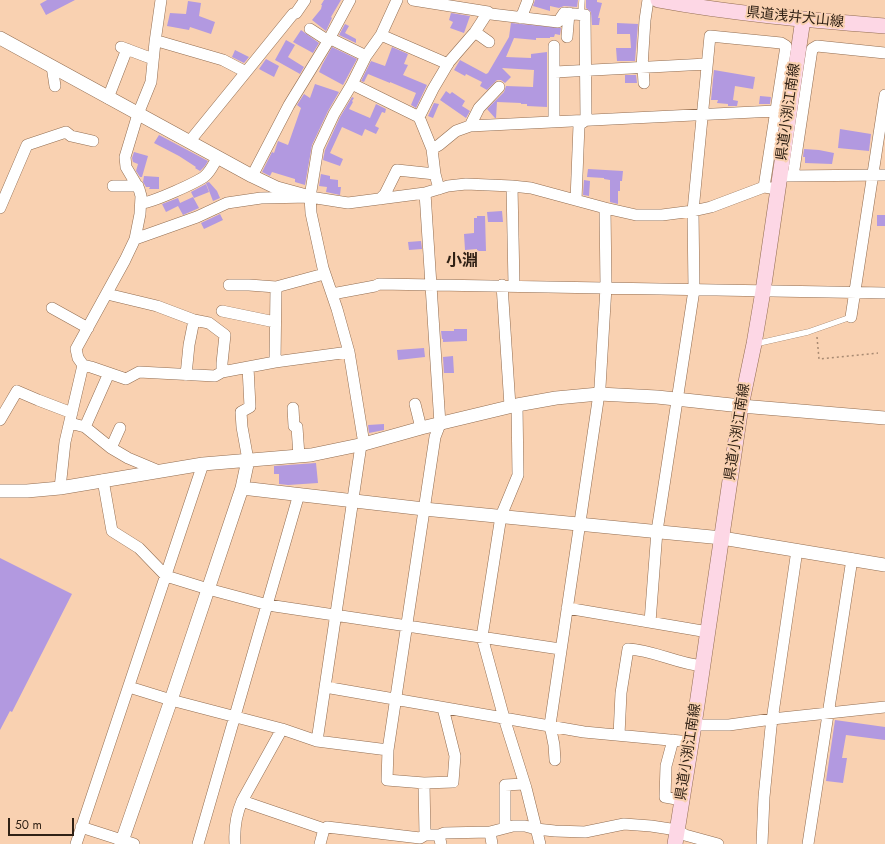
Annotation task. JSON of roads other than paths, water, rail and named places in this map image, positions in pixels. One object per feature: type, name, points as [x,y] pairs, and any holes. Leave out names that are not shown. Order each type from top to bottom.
[{"type":"main road","name":"県道浅井犬山線","points":[[658,0],[695,7],[885,26]]},
{"type":"main road","name":"県道小渕江南線","points":[[676,837],[741,406],[763,291],[803,19]]},
{"type":"street","points":[[60,488],[64,442],[83,366],[78,358],[76,349],[107,294],[135,239],[142,203],[138,186],[126,167],[126,157],[138,114],[151,82],[161,0]]},
{"type":"street","points":[[189,142],[293,14],[296,13],[305,0]]},
{"type":"street","points":[[252,176],[289,106],[350,0]]},
{"type":"street","points":[[317,741],[353,500],[363,445],[349,352],[332,294],[324,274],[311,213],[310,198],[318,148],[334,114],[352,84],[366,56],[381,35],[382,22],[397,0]]},
{"type":"street","points":[[413,0],[488,12],[491,14],[558,22],[564,13],[585,14],[586,120]]},
{"type":"street","points":[[521,18],[528,0]]},
{"type":"street","points":[[644,83],[643,67],[645,20],[648,0]]},
{"type":"street","points":[[419,117],[448,64],[488,12]]},
{"type":"street","points":[[567,37],[569,13]]},
{"type":"street","points":[[310,29],[366,56]]},
{"type":"street","points":[[474,32],[489,42]]},
{"type":"street","points":[[381,35],[448,64]]},
{"type":"street","points":[[650,622],[657,531],[694,290],[693,211],[710,36],[781,43],[786,46],[775,111],[779,182]]},
{"type":"street","points":[[0,38],[252,176],[277,188],[310,198]]},
{"type":"street","points":[[155,42],[162,42],[223,60],[246,72]]},
{"type":"street","points":[[554,46],[552,79],[554,122]]},
{"type":"street","points":[[779,182],[812,49],[817,46],[885,53]]},
{"type":"street","points":[[108,98],[124,48],[153,59]]},
{"type":"street","points":[[552,79],[585,70],[707,64]]},
{"type":"street","points":[[52,66],[55,86]]},
{"type":"street","points":[[352,84],[419,117],[432,149],[435,174],[439,189]]},
{"type":"street","points":[[470,126],[479,108],[499,87]]},
{"type":"street","points":[[851,317],[885,95]]},
{"type":"street","points":[[432,149],[456,131],[470,126],[775,111]]},
{"type":"street","points":[[576,200],[579,126],[586,120]]},
{"type":"street","points":[[1,205],[27,145],[66,132],[71,136],[93,142]]},
{"type":"street","points":[[142,203],[151,202],[201,178],[206,175],[218,158]]},
{"type":"street","points":[[380,199],[385,194],[397,170],[435,174]]},
{"type":"street","points":[[135,239],[197,217],[227,203],[261,198],[310,198],[348,203],[425,193],[448,186],[466,184],[531,188],[636,215],[662,215],[711,207],[779,182],[885,175]]},
{"type":"street","points":[[113,186],[138,186]]},
{"type":"street","points":[[512,186],[514,286]]},
{"type":"street","points":[[425,193],[440,424],[435,436],[395,699],[388,750],[387,780],[424,783],[453,782],[455,756],[443,708]]},
{"type":"street","points":[[555,760],[550,725],[560,649],[599,394],[606,288],[605,208]]},
{"type":"street","points":[[229,286],[248,285],[276,287],[324,274]]},
{"type":"street","points":[[332,294],[376,286],[379,284],[885,293]]},
{"type":"street","points":[[502,285],[514,406],[518,476],[501,516],[482,637],[540,844]]},
{"type":"street","points":[[275,362],[276,287]]},
{"type":"street","points":[[107,294],[157,306],[194,320],[209,323],[225,335],[222,372]]},
{"type":"street","points":[[52,308],[88,328]]},
{"type":"street","points":[[222,311],[254,319],[275,322]]},
{"type":"street","points":[[186,375],[189,345],[194,320]]},
{"type":"street","points":[[83,366],[91,367],[126,379],[139,372],[215,376],[222,372],[275,362],[349,352]]},
{"type":"street","points":[[81,827],[126,843],[171,700],[242,488],[248,460],[241,412],[250,407],[248,367]]},
{"type":"street","points":[[85,427],[108,374]]},
{"type":"street","points":[[0,420],[17,391],[38,400],[71,418],[111,448],[128,458],[159,471]]},
{"type":"street","points":[[0,491],[27,491],[60,488],[203,464],[299,456],[363,445],[421,428],[514,406],[556,398],[599,394],[885,418]]},
{"type":"street","points":[[415,404],[421,428]]},
{"type":"street","points":[[293,408],[294,426],[297,427],[299,456]]},
{"type":"street","points":[[111,448],[120,428]]},
{"type":"street","points":[[76,844],[203,464]]},
{"type":"street","points":[[103,480],[112,531],[139,548],[166,576],[268,605],[560,649]]},
{"type":"street","points":[[242,488],[424,509],[722,538],[885,565]]},
{"type":"street","points":[[198,844],[299,494]]},
{"type":"street","points":[[762,844],[764,797],[772,719],[797,550]]},
{"type":"street","points":[[808,844],[852,559]]},
{"type":"street","points":[[567,608],[708,632]]},
{"type":"street","points":[[619,735],[621,693],[628,649],[638,649],[692,665],[703,666]]},
{"type":"street","points":[[129,687],[171,700],[282,729],[317,741],[388,750]]},
{"type":"street","points":[[325,687],[584,732],[690,742]]},
{"type":"street","points":[[694,725],[729,725],[885,707]]},
{"type":"street","points":[[235,844],[234,831],[237,812],[282,729]]},
{"type":"street","points":[[673,740],[666,766],[665,798],[682,800]]},
{"type":"street","points":[[424,783],[425,835]]},
{"type":"street","points":[[505,827],[505,785],[524,784]]},
{"type":"street","points":[[242,801],[324,828],[327,827],[395,840],[420,838],[425,835],[440,840],[444,834],[490,832],[505,827],[525,826],[536,829],[585,832],[624,824],[651,826],[676,837],[685,835],[718,844]]},
{"type":"street","points":[[320,844],[324,828]]},
{"type":"street","points":[[490,832],[492,844]]},
{"type":"lane","points":[[581,14],[582,0]]},
{"type":"lane","points":[[754,344],[808,332],[851,317]]},
{"type":"district","name":"小淵","points":[[462,262]]}]
